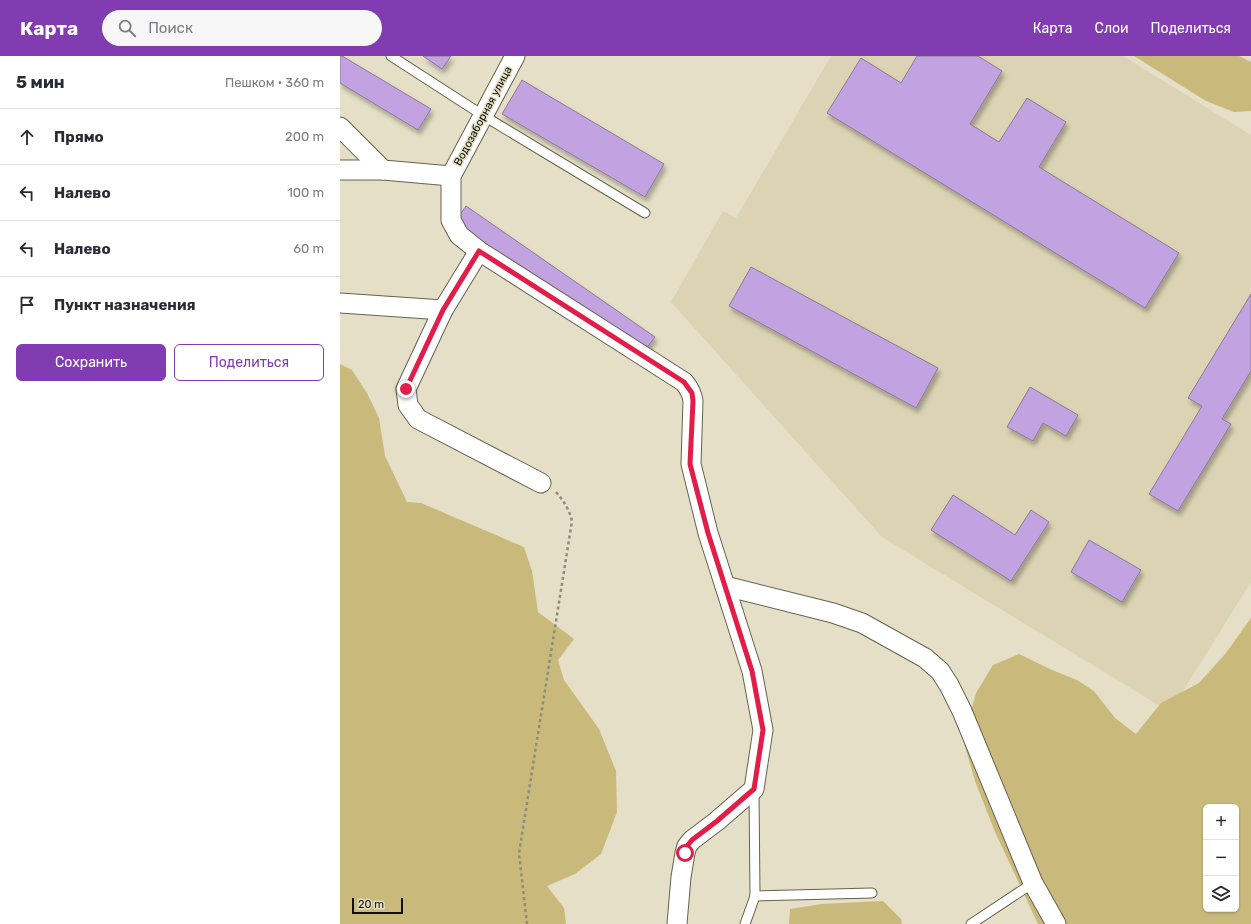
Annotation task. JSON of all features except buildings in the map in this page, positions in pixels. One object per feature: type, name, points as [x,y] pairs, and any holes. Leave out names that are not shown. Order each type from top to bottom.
[{"type":"street","name":"Водозаборная улица","points":[[451,176],[515,56]]},
{"type":"street","points":[[340,127],[383,170]]},
{"type":"street","points":[[340,170],[383,170],[451,176],[451,220],[459,235],[479,251],[684,382],[692,393],[693,401],[690,464],[708,533],[752,671],[763,730],[754,789],[717,821],[692,840],[687,846],[681,877],[677,924]]},
{"type":"street","points":[[479,251],[443,310],[406,389],[408,405],[418,419],[540,483]]},
{"type":"street","points":[[340,303],[443,310]]},
{"type":"street","points":[[725,586],[833,613],[862,623],[925,658],[940,671],[962,710],[1032,883],[1056,924]]},
{"type":"lane","points":[[391,56],[484,116],[645,213]]},
{"type":"lane","points":[[745,924],[755,896],[754,789]]},
{"type":"lane","points":[[971,924],[1032,883]]},
{"type":"lane","points":[[755,896],[872,893]]},
{"type":"path","points":[[527,924],[519,853],[572,521],[570,511],[564,501],[555,491],[540,483]]},
{"type":"shaded area","points":[[831,56],[1123,56],[1251,135],[1251,582],[1170,712],[882,537],[671,302],[723,211],[736,218]]},
{"type":"shaded area","points":[[1134,56],[1239,56],[1251,62],[1251,111],[1234,112],[1206,101]]},
{"type":"shaded area","points":[[340,364],[352,370],[367,393],[379,418],[385,456],[407,502],[421,503],[524,547],[532,571],[538,612],[574,639],[558,660],[564,680],[599,729],[616,771],[617,812],[601,854],[575,874],[547,886],[564,908],[566,924],[340,924]]},
{"type":"shaded area","points":[[1251,618],[1251,924],[1038,924],[995,832],[975,781],[963,740],[976,693],[993,665],[1019,654],[1077,680],[1094,691],[1115,718],[1136,734],[1161,703],[1199,683],[1226,653]]},
{"type":"shaded area","points":[[883,901],[901,919],[902,924],[789,924],[790,909],[822,904]]},
{"type":"route","points":[[406,389],[443,310],[479,251],[684,382],[692,393],[693,409],[690,464],[708,533],[752,671],[763,730],[754,789],[717,821],[692,840],[687,846],[685,853]]}]
